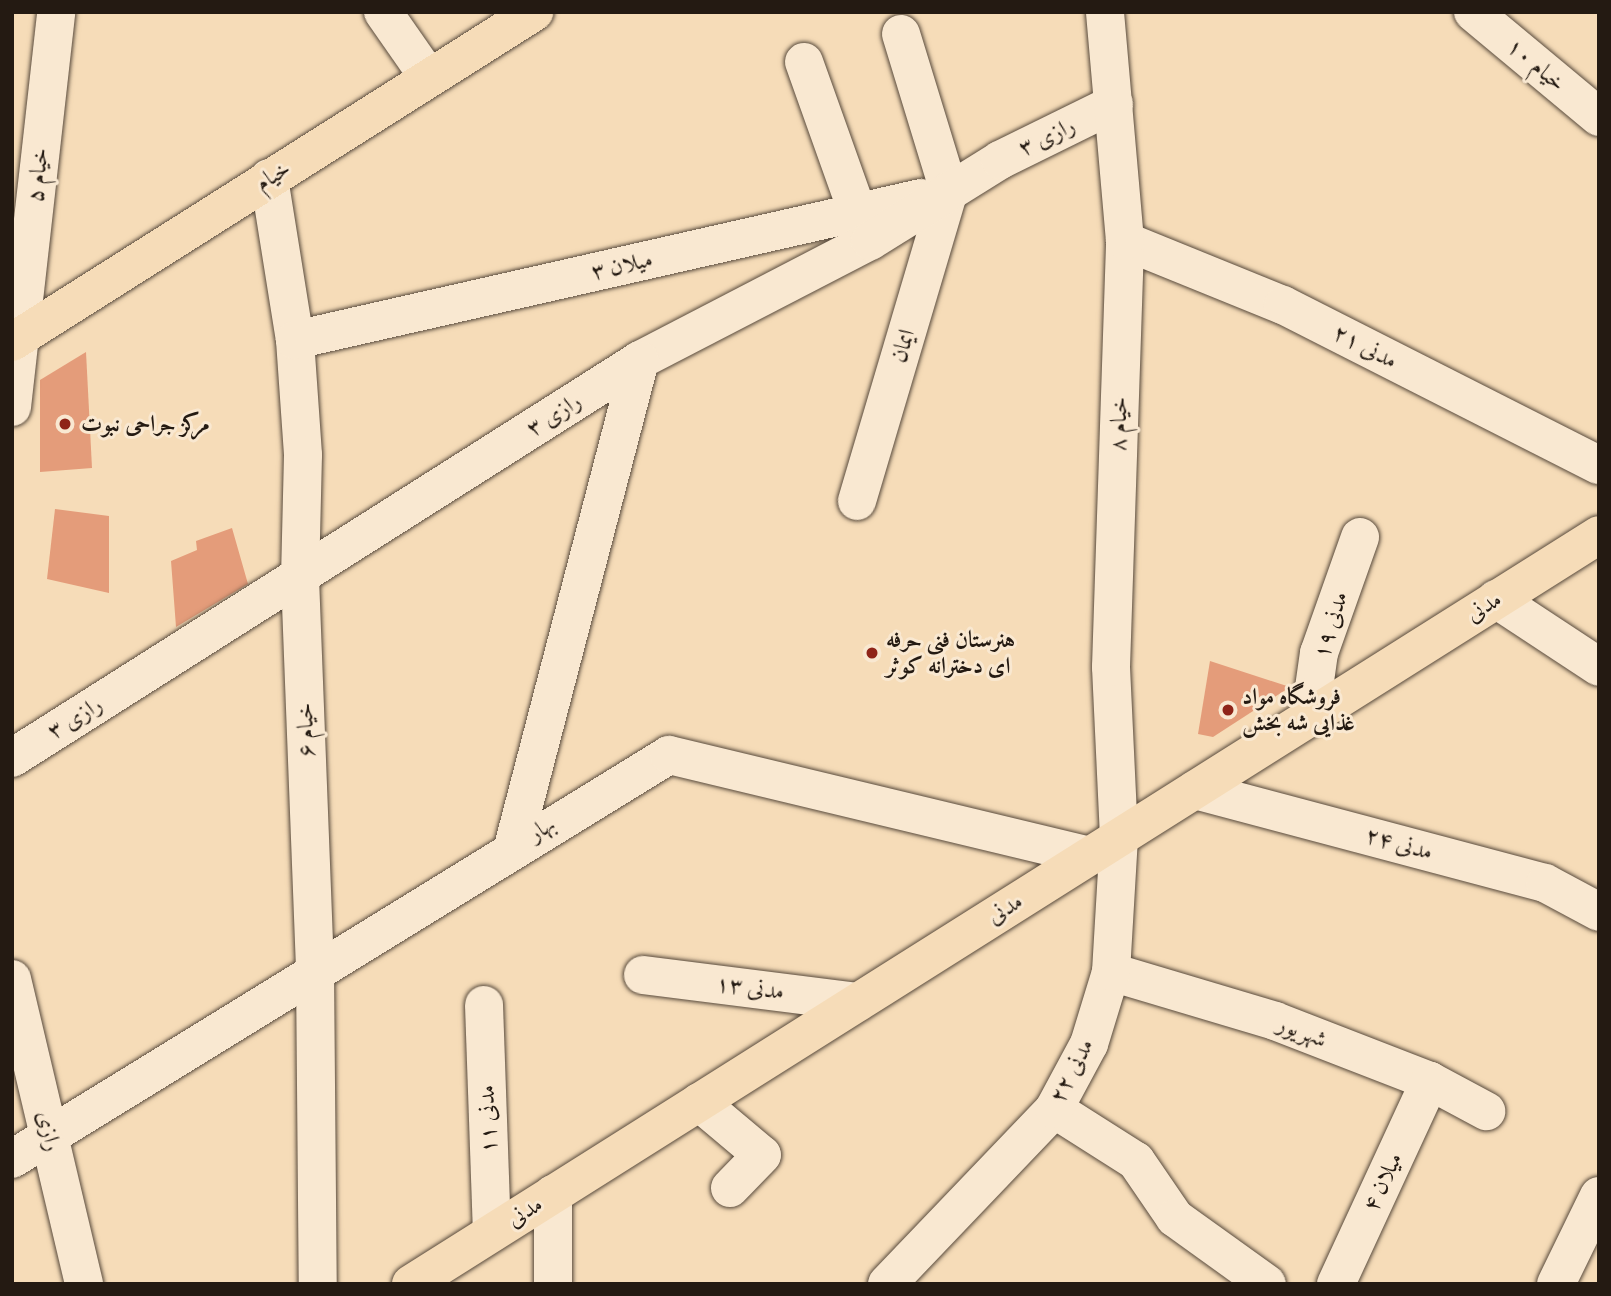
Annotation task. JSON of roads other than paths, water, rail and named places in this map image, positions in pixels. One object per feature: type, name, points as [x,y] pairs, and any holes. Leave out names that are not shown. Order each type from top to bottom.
[{"type":"main road","name":"خیام","points":[[17,340],[534,12]]},
{"type":"main road","name":"مدنی","points":[[411,1284],[1599,535]]},
{"type":"street","name":"خیام ۵","points":[[12,407],[17,340],[56,12]]},
{"type":"street","points":[[383,12],[429,78]]},
{"type":"street","name":"خیام ۸","points":[[1104,846],[1125,241],[1105,12]]},
{"type":"street","name":"خیام ۱۰","points":[[1473,12],[1599,117]]},
{"type":"street","points":[[901,34],[949,191]]},
{"type":"street","points":[[804,62],[862,227]]},
{"type":"street","name":"رازی ۳","points":[[949,191],[1114,104]]},
{"type":"street","name":"خیام ۶","points":[[269,178],[295,340],[303,454],[300,578],[315,970],[318,1284]]},
{"type":"street","name":"میلان ۳","points":[[295,340],[862,227],[949,191]]},
{"type":"street","name":"ایمان","points":[[857,500],[949,191]]},
{"type":"street","name":"رازی ۳","points":[[12,758],[300,578],[640,360],[862,227]]},
{"type":"street","name":"مدنی ۲۱","points":[[1125,241],[1283,305],[1599,464]]},
{"type":"street","points":[[513,847],[640,360]]},
{"type":"street","name":"مدنی ۱۹","points":[[1310,716],[1319,653],[1360,537]]},
{"type":"street","points":[[1496,599],[1599,667]]},
{"type":"street","name":"بهار","points":[[12,1159],[513,847],[669,755],[1104,846]]},
{"type":"street","name":"مدنی ۲۴","points":[[1195,790],[1545,883],[1599,912]]},
{"type":"street","name":"مدنی ۲۲","points":[[887,1284],[1054,1109],[1089,1044],[1111,972],[1104,846]]},
{"type":"street","name":"شهریور","points":[[1111,972],[1275,1021],[1430,1081],[1486,1111]]},
{"type":"street","name":"مدنی ۱۳","points":[[643,975],[857,1002]]},
{"type":"street","name":"رازی","points":[[12,979],[84,1284]]},
{"type":"street","name":"مدنی ۱۱","points":[[484,1005],[492,1232]]},
{"type":"street","name":"میلان ۴","points":[[1336,1284],[1430,1081]]},
{"type":"street","points":[[699,1102],[762,1154],[730,1188]]},
{"type":"street","points":[[1054,1109],[1136,1161],[1175,1219],[1268,1284]]},
{"type":"street","points":[[553,1194],[553,1284]]},
{"type":"street","points":[[1556,1284],[1599,1196]]},
{"type":"place","name":"مرکز جراحی نبوت","points":[[65,424]]},
{"type":"place","name":"هنرستان فنی حرفه ای دخترانه کوثر","points":[[872,653]]},
{"type":"place","name":"فروشگاه مواد غذایی شه بخش","points":[[1228,710]]}]
